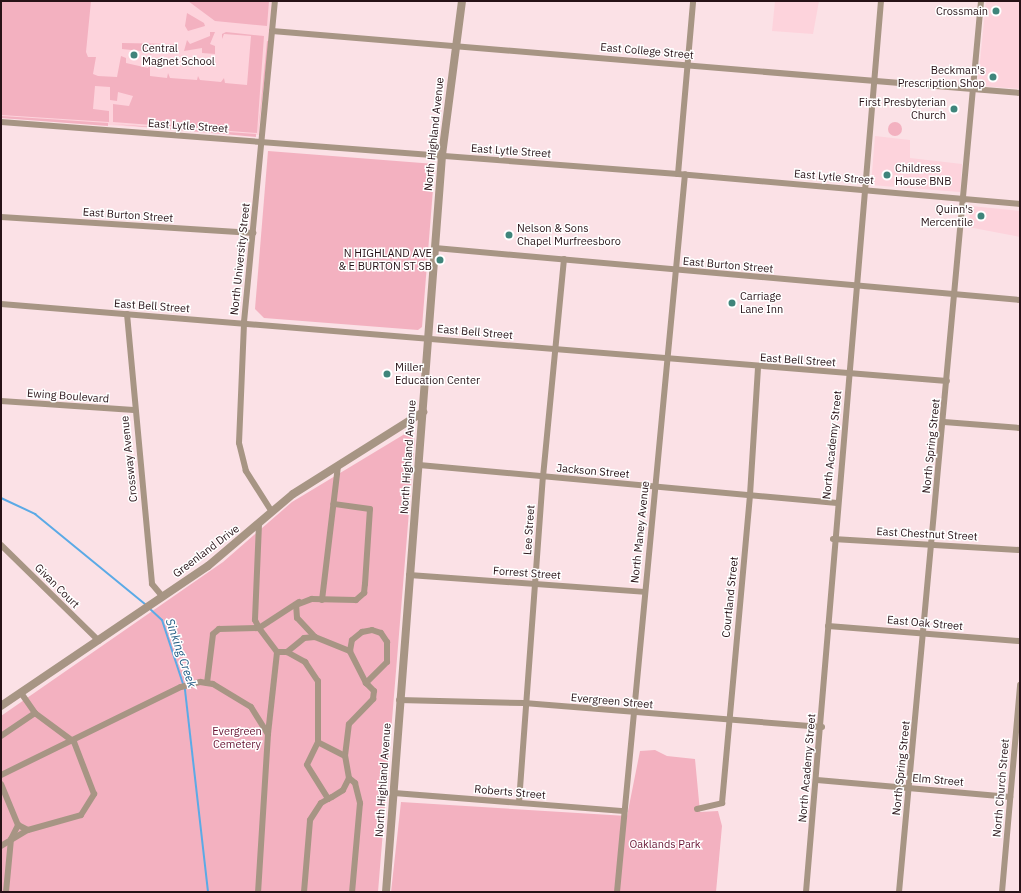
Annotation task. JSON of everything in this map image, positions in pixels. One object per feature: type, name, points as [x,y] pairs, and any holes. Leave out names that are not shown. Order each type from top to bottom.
[{"type":"street","name":"North University Street","points":[[272,512],[246,470],[239,443],[244,322],[275,1]]},
{"type":"street","name":"North Highland Avenue","points":[[386,892],[394,793],[399,700],[419,466],[442,155],[454,45],[462,1]]},
{"type":"street","name":"North Maney Avenue","points":[[617,892],[635,713],[644,592],[656,487],[666,359],[675,270],[693,1]]},
{"type":"street","name":"North Academy Street","points":[[806,892],[822,727],[837,503],[859,285],[882,1]]},
{"type":"street","name":"North Spring Street","points":[[899,892],[924,634],[931,543],[944,422],[981,1]]},
{"type":"street","name":"East College Street","points":[[272,31],[688,64],[1020,93]]},
{"type":"street","name":"East Lytle Street","points":[[1,122],[682,174],[1020,204]]},
{"type":"street","name":"East Burton Street","points":[[1,217],[253,233]]},
{"type":"street","name":"East Burton Street","points":[[435,248],[1020,300]]},
{"type":"street","name":"Lee Street","points":[[519,802],[524,703],[543,476],[564,259]]},
{"type":"street","name":"East Bell Street","points":[[1,304],[244,322],[758,367],[947,381]]},
{"type":"street","name":"Crossway Avenue","points":[[128,314],[134,410],[152,584],[163,597]]},
{"type":"street","name":"Courtland Street","points":[[697,809],[722,804],[731,719],[750,495],[758,367]]},
{"type":"street","name":"Ewing Boulevard","points":[[1,402],[134,410]]},
{"type":"street","name":"Greenland Drive","points":[[3,702],[21,693],[163,597],[259,524],[272,512],[338,466],[423,412]]},
{"type":"street","points":[[944,422],[1020,428]]},
{"type":"street","points":[[322,600],[338,466]]},
{"type":"street","name":"Jackson Street","points":[[419,466],[837,503]]},
{"type":"street","points":[[208,683],[213,634],[219,629],[259,628],[290,604],[300,601],[356,600],[364,593],[370,509],[333,504]]},
{"type":"street","points":[[258,892],[268,734],[277,652],[259,628],[256,620],[259,524]]},
{"type":"street","name":"East Chestnut Street","points":[[834,539],[931,543],[1020,550]]},
{"type":"street","name":"Givan Court","points":[[1,545],[99,641]]},
{"type":"street","name":"Forrest Street","points":[[409,575],[644,592]]},
{"type":"street","points":[[300,601],[296,605],[297,618],[305,629],[315,637],[350,651]]},
{"type":"street","name":"East Oak Street","points":[[828,626],[1020,641]]},
{"type":"street","points":[[304,638],[305,629]]},
{"type":"street","points":[[304,892],[310,820],[328,799],[343,790],[349,778],[345,756],[349,724],[373,699],[374,691],[366,683],[350,651],[352,640],[362,632],[381,633],[387,642],[387,662],[366,683]]},
{"type":"street","points":[[287,652],[304,638],[315,637]]},
{"type":"street","points":[[277,652],[287,652],[305,662],[318,681],[318,742],[307,765],[328,799]]},
{"type":"street","points":[[1,775],[74,742],[184,687],[208,683],[251,707],[268,734]]},
{"type":"street","name":"North Church Street","points":[[1002,892],[1020,685]]},
{"type":"street","points":[[1,846],[28,830],[81,815],[90,806],[94,794],[91,779],[74,742],[35,712],[21,693]]},
{"type":"street","name":"Evergreen Street","points":[[399,700],[524,703],[822,727]]},
{"type":"street","points":[[1,736],[35,712]]},
{"type":"street","points":[[318,742],[345,756]]},
{"type":"street","points":[[349,778],[355,783],[360,803],[352,892]]},
{"type":"street","name":"Elm Street","points":[[817,780],[1010,796]]},
{"type":"street","points":[[1,784],[18,825],[28,830]]},
{"type":"street","name":"Roberts Street","points":[[394,793],[624,811]]},
{"type":"street","points":[[6,892],[11,839],[18,825]]},
{"type":"shaded area","name":"Central Magnet School","points":[[1,1],[272,1],[259,135],[1,118]]},
{"type":"shaded area","points":[[775,1],[819,1],[813,34],[772,31]]},
{"type":"shaded area","points":[[986,1],[1020,1],[1020,89],[982,86],[978,81]]},
{"type":"shaded area","points":[[875,136],[910,140],[910,158],[962,164],[960,192],[871,185]]},
{"type":"shaded area","points":[[971,206],[1020,211],[1020,237],[968,227]]},
{"type":"green space","points":[[1,1],[91,1],[86,52],[88,57],[96,57],[93,74],[98,76],[117,77],[121,56],[126,58],[126,63],[148,68],[150,64],[150,76],[167,78],[168,73],[170,78],[197,80],[198,76],[200,80],[221,82],[224,78],[225,83],[247,85],[251,36],[224,34],[222,39],[222,34],[226,32],[264,36],[257,133],[113,122],[113,104],[129,106],[133,96],[118,92],[117,101],[110,100],[110,87],[95,86],[93,109],[109,111],[109,122],[1,115]]},
{"type":"green space","points":[[188,1],[269,1],[267,26],[215,21]]},
{"type":"green space","points":[[187,13],[204,23],[205,26],[188,31],[185,26]]},
{"type":"green space","points":[[210,32],[215,32],[210,44],[215,46],[215,54],[202,53],[202,48],[184,51],[187,40],[190,44],[210,36]]},
{"type":"green space","points":[[267,41],[269,41],[258,133]]},
{"type":"green space","points":[[122,43],[175,44],[177,49],[152,49],[151,57],[150,52],[122,49]]},
{"type":"green space","points":[[1,116],[108,123],[108,126],[1,118]]},
{"type":"green space","points":[[892,122],[898,122],[902,126],[902,132],[898,136],[892,136],[888,132],[888,126]]},
{"type":"green space","points":[[112,124],[256,134],[256,137]]},
{"type":"green space","points":[[268,151],[435,164],[422,327],[418,330],[264,318],[255,309]]},
{"type":"green space","name":"Evergreen Cemetery","points":[[408,432],[415,438],[378,892],[1,892],[1,716],[223,562],[292,502]]},
{"type":"green space","name":"Oaklands Park","points":[[655,750],[667,756],[695,759],[700,812],[718,811],[722,826],[716,892],[391,892],[401,802],[627,816],[640,751]]},
{"type":"waterway","name":"Sinking Creek","points":[[1,498],[35,514],[146,605]]},
{"type":"waterway","name":"Sinking Creek","points":[[149,608],[162,620],[185,690],[208,892]]},
{"type":"place","name":"Crossmain","points":[[996,11]]},
{"type":"place","name":"Central Magnet School","points":[[134,55]]},
{"type":"place","name":"Beckman's Prescription Shop","points":[[993,77]]},
{"type":"place","name":"First Presbyterian Church","points":[[954,109]]},
{"type":"place","name":"Childress House BNB","points":[[887,175]]},
{"type":"place","name":"Quinn's Mercentile","points":[[981,216]]},
{"type":"place","name":"Nelson & Sons Chapel Murfreesboro","points":[[509,235]]},
{"type":"place","name":"N HIGHLAND AVE & E BURTON ST SB","points":[[440,260]]},
{"type":"place","name":"Carriage Lane Inn","points":[[732,303]]},
{"type":"place","name":"Miller Education Center","points":[[387,374]]}]
